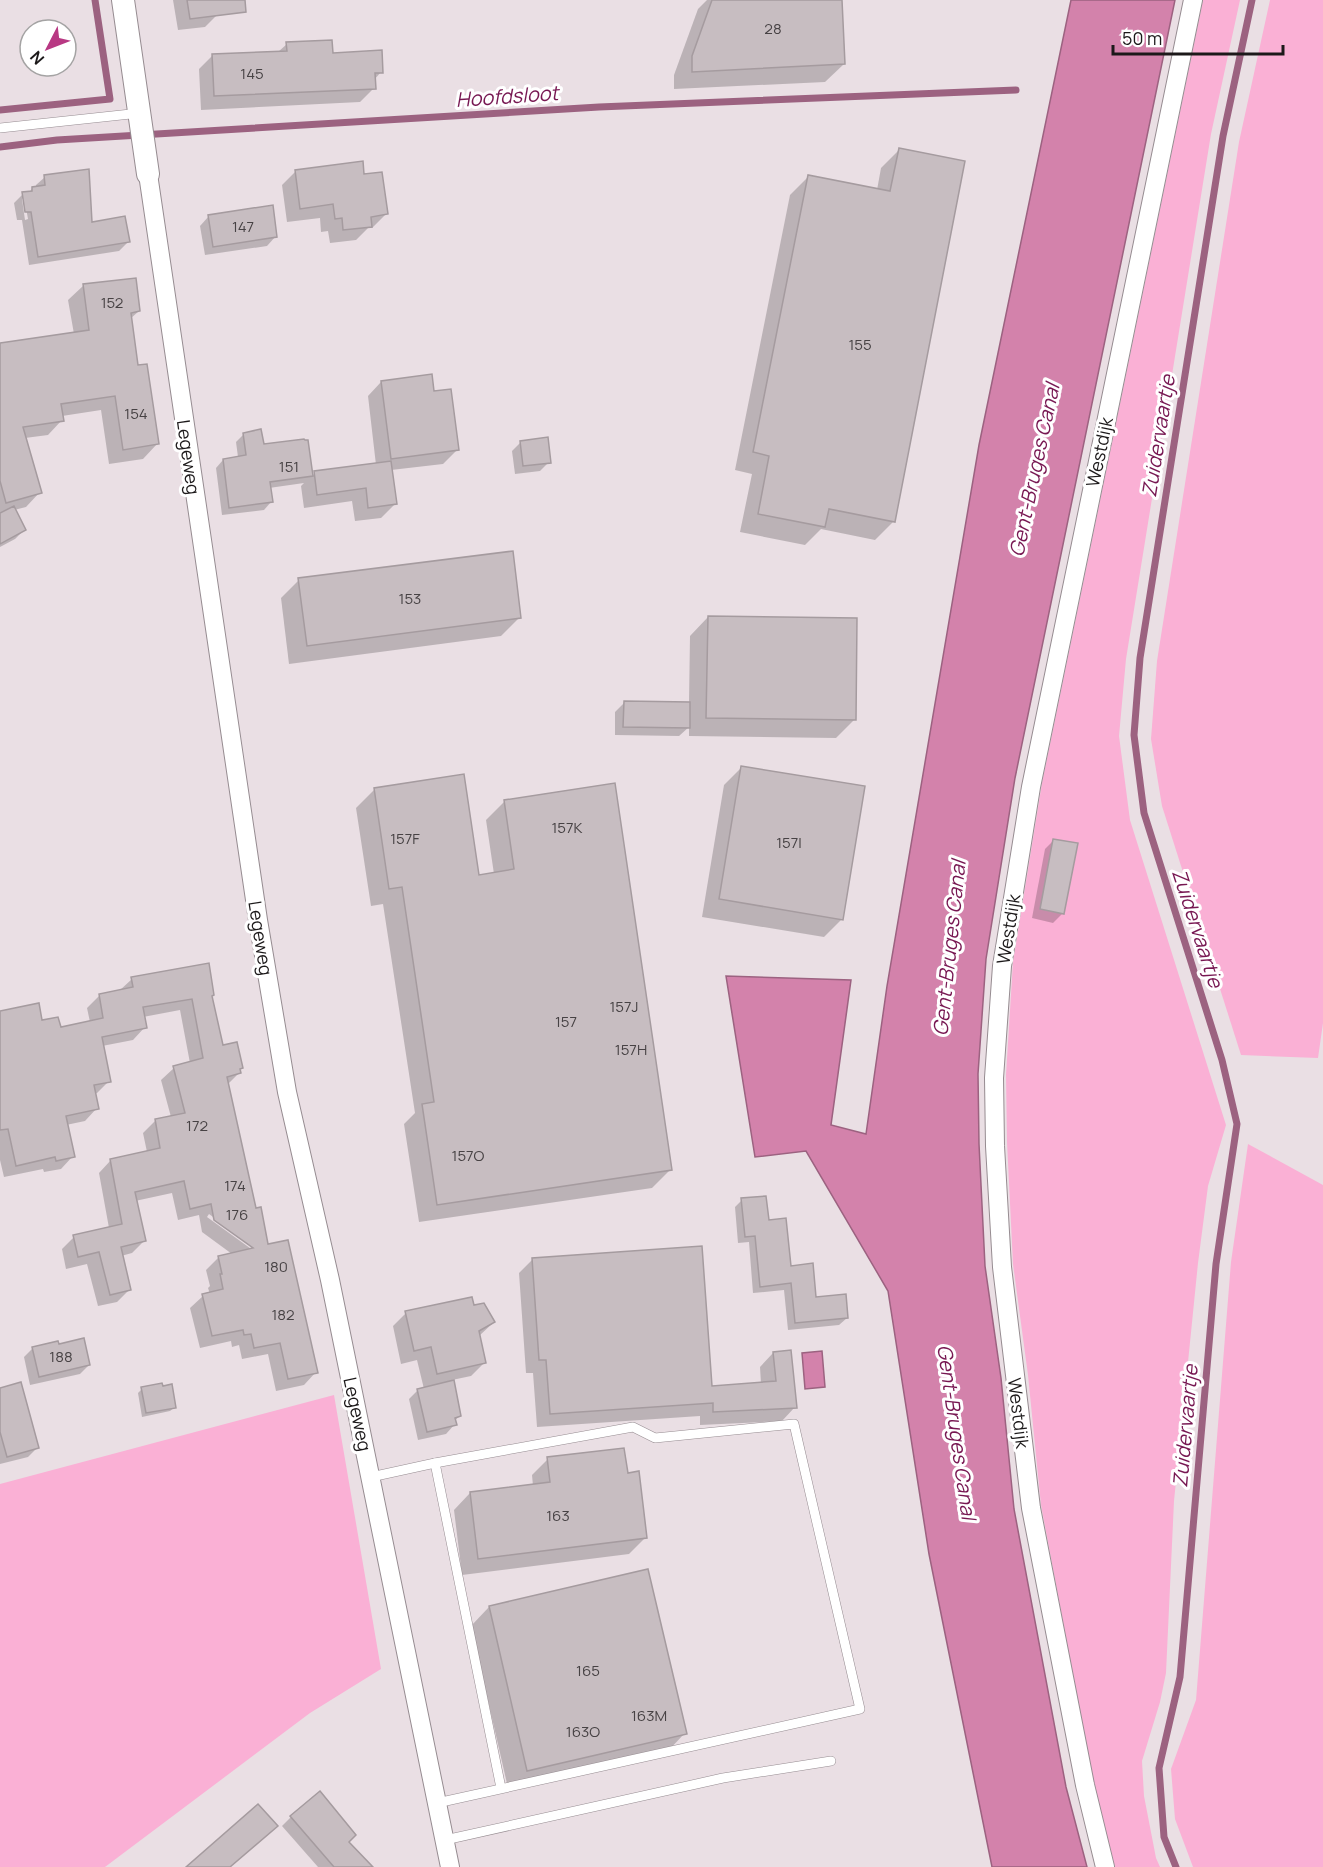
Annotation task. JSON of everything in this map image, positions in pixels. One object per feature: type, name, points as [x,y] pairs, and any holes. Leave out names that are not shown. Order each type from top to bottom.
[{"type":"street","name":"Legeweg","points":[[123,0],[258,921],[287,1092],[371,1477],[450,1867]]},
{"type":"street","name":"Westdijk","points":[[1104,1867],[1085,1785],[1030,1496],[1002,1267],[995,1146],[994,1078],[1002,966],[1030,787],[1193,0]]},
{"type":"lane","points":[[0,128],[140,113]]},
{"type":"lane","points":[[371,1477],[633,1427],[655,1438],[794,1424],[860,1709],[437,1803]]},
{"type":"lane","points":[[435,1463],[501,1788]]},
{"type":"lane","points":[[445,1840],[723,1778],[831,1761]]},
{"type":"shaded area","points":[[1203,0],[1240,0],[1211,134],[1126,659],[1119,736],[1130,820],[1226,1125],[1208,1186],[1198,1263],[1174,1501],[1166,1673],[1160,1702],[1142,1761],[1144,1796],[1156,1858],[1160,1867],[1115,1867],[1093,1781],[1041,1505],[1028,1375],[1013,1264],[1006,1075],[1013,962],[1042,783]]},
{"type":"shaded area","points":[[1270,0],[1323,0],[1323,1023],[1318,1058],[1241,1055],[1162,806],[1151,739],[1157,661],[1239,142]]},
{"type":"shaded area","points":[[1248,1144],[1323,1185],[1323,1867],[1193,1867],[1175,1819],[1171,1769],[1196,1700],[1231,1262]]},
{"type":"shaded area","points":[[334,1395],[381,1669],[310,1713],[105,1867],[0,1867],[0,1484]]},
{"type":"water","name":"Gent-Bruges Canal","points":[[1071,0],[1175,0],[1015,778],[986,959],[978,1074],[985,1266],[1001,1378],[1014,1509],[1066,1787],[1087,1867],[992,1867],[929,1554],[888,1291],[806,1151],[755,1157],[726,976],[851,980],[831,1125],[866,1134],[887,986],[979,445]]},
{"type":"water","points":[[822,1351],[825,1387],[805,1389],[802,1353]]},
{"type":"building","points":[[187,0],[245,0],[246,12],[190,19]]},
{"type":"building","points":[[712,0],[842,0],[845,64],[692,72],[692,56]]},
{"type":"building","points":[[332,40],[333,53],[382,50],[383,73],[375,73],[376,89],[214,96],[212,54],[287,51],[286,42]]},
{"type":"building","points":[[899,148],[965,161],[895,522],[829,509],[825,527],[758,514],[769,456],[753,452],[808,175],[890,191]]},
{"type":"building","points":[[363,161],[364,174],[382,172],[388,214],[371,217],[372,227],[343,230],[342,218],[335,219],[333,204],[300,209],[295,170]]},
{"type":"building","points":[[89,169],[92,222],[125,216],[130,242],[38,257],[31,212],[25,212],[22,192],[32,191],[32,187],[45,185],[44,175]]},
{"type":"building","points":[[273,205],[277,237],[213,247],[208,215]]},
{"type":"building","points":[[136,278],[140,311],[131,313],[138,365],[147,364],[159,444],[123,450],[115,396],[61,404],[64,421],[23,427],[42,493],[6,503],[0,481],[0,343],[89,330],[83,284]]},
{"type":"building","points":[[432,374],[434,391],[451,389],[459,450],[391,459],[381,381]]},
{"type":"building","points":[[261,429],[264,444],[308,440],[313,476],[270,482],[273,502],[229,508],[223,459],[246,455],[243,433]]},
{"type":"building","points":[[548,437],[551,463],[523,466],[520,441]]},
{"type":"building","points":[[391,461],[397,504],[368,508],[366,488],[317,495],[314,471]]},
{"type":"building","points":[[14,506],[26,530],[0,544],[0,513]]},
{"type":"building","points":[[513,551],[521,618],[307,646],[298,578]]},
{"type":"building","points":[[708,616],[857,618],[856,720],[706,718]]},
{"type":"building","points":[[624,701],[690,702],[690,728],[623,727]]},
{"type":"building","points":[[741,766],[865,786],[843,920],[719,899]]},
{"type":"building","points":[[464,774],[479,875],[514,869],[504,800],[615,783],[672,1170],[437,1205],[422,1104],[434,1102],[402,887],[389,889],[374,788]]},
{"type":"building","points":[[1053,839],[1078,843],[1064,914],[1040,909]]},
{"type":"building","points":[[209,963],[214,995],[212,996],[223,1045],[237,1042],[243,1068],[240,1069],[241,1073],[227,1077],[256,1208],[261,1207],[268,1244],[288,1240],[318,1373],[288,1379],[280,1343],[254,1348],[251,1334],[244,1335],[243,1330],[212,1336],[202,1294],[223,1289],[218,1256],[253,1248],[214,1220],[211,1204],[190,1209],[184,1181],[135,1192],[146,1241],[121,1247],[131,1290],[110,1295],[99,1252],[78,1257],[73,1235],[122,1224],[110,1159],[160,1148],[155,1119],[185,1113],[173,1066],[203,1058],[192,999],[143,1007],[147,1028],[102,1037],[111,1082],[94,1085],[99,1109],[66,1116],[75,1157],[56,1161],[55,1157],[16,1166],[8,1129],[0,1130],[0,1011],[39,1003],[42,1020],[58,1017],[61,1027],[103,1018],[99,994],[133,987],[131,977]]},
{"type":"building","points":[[766,1196],[769,1220],[786,1218],[791,1266],[813,1263],[816,1297],[846,1294],[848,1318],[795,1323],[791,1283],[760,1287],[755,1236],[745,1237],[741,1198]]},
{"type":"building","points":[[702,1246],[712,1386],[776,1381],[773,1352],[791,1350],[797,1408],[713,1412],[713,1403],[550,1414],[546,1360],[539,1360],[532,1258]]},
{"type":"building","points":[[472,1297],[474,1305],[484,1303],[495,1322],[479,1331],[486,1363],[437,1374],[431,1347],[414,1351],[405,1311]]},
{"type":"building","points":[[84,1338],[90,1365],[39,1377],[32,1347]]},
{"type":"building","points":[[454,1380],[461,1416],[455,1418],[457,1425],[427,1432],[417,1389]]},
{"type":"building","points":[[21,1382],[39,1448],[7,1457],[0,1432],[0,1388]]},
{"type":"building","points":[[162,1383],[163,1386],[172,1384],[176,1408],[146,1413],[141,1387]]},
{"type":"building","points":[[624,1448],[628,1473],[639,1471],[647,1538],[478,1559],[470,1492],[550,1482],[547,1457]]},
{"type":"building","points":[[648,1569],[687,1734],[527,1771],[489,1606]]},
{"type":"building","points":[[320,1791],[356,1835],[349,1842],[373,1867],[334,1867],[290,1816]]},
{"type":"building","points":[[258,1804],[278,1826],[230,1867],[186,1867]]},
{"type":"waterway","points":[[0,110],[110,99],[95,0]]},
{"type":"waterway","name":"Zuidervaartje","points":[[1176,1867],[1164,1837],[1159,1768],[1180,1677],[1216,1264],[1237,1124],[1222,1060],[1144,813],[1134,735],[1140,658],[1223,136],[1252,0]]},
{"type":"waterway","name":"Hoofdsloot","points":[[0,147],[57,140],[599,107],[1016,90]]}]
